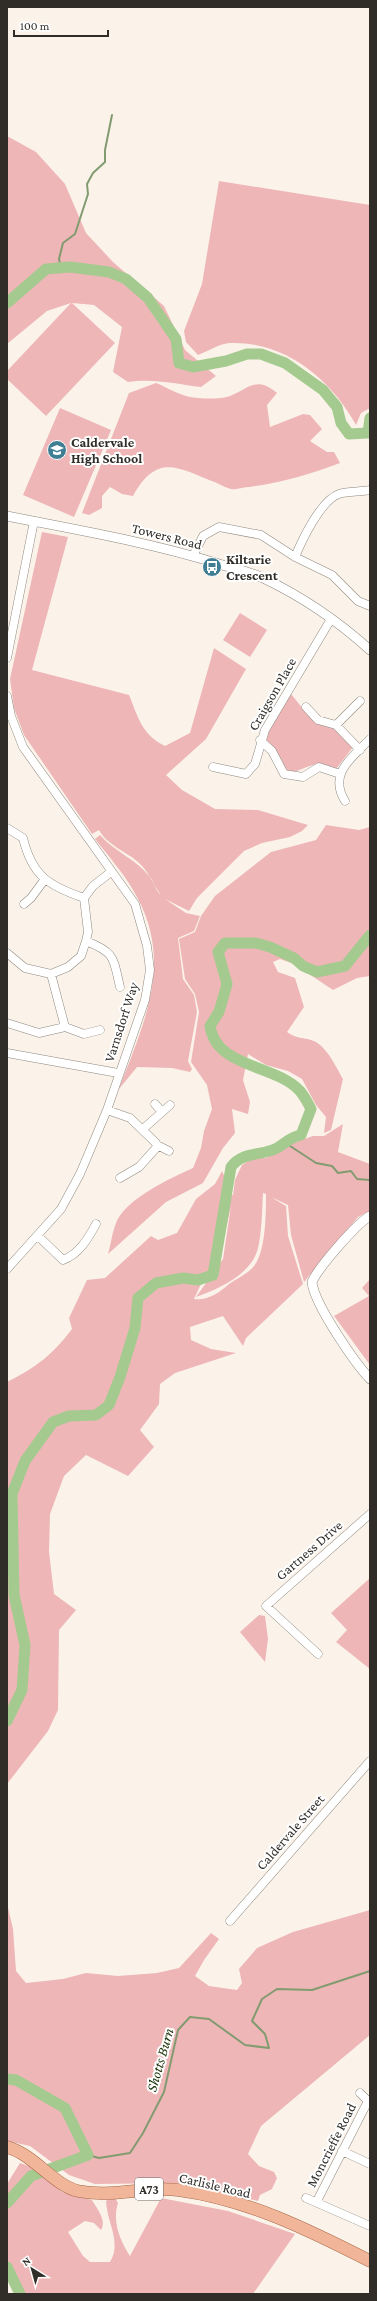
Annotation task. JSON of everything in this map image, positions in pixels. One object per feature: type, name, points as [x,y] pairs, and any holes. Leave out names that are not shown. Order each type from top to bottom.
[{"type":"main road","name":"Carlisle Road","points":[[7,2147],[28,2156],[61,2183],[78,2191],[92,2192],[163,2189],[216,2198],[289,2221],[370,2261]]},
{"type":"street","points":[[295,557],[301,543],[324,505],[338,494],[370,490]]},
{"type":"street","name":"Towers Road","points":[[7,516],[123,539],[193,556],[262,577],[331,619],[370,650]]},
{"type":"street","points":[[7,658],[34,522]]},
{"type":"street","points":[[193,556],[203,536],[219,527],[261,535],[295,557],[332,575],[358,601],[370,606]]},
{"type":"street","name":"Craigson Place","points":[[213,767],[246,774],[255,764],[260,740],[331,619]]},
{"type":"street","name":"Varnsdorf Way","points":[[7,696],[11,716],[23,747],[135,904],[147,946],[150,970],[145,1000],[106,1110],[80,1174],[61,1209],[7,1269]]},
{"type":"street","points":[[336,725],[360,701]]},
{"type":"street","points":[[306,707],[318,720],[336,725],[360,750]]},
{"type":"street","points":[[344,801],[339,792],[340,774],[370,739]]},
{"type":"street","points":[[260,740],[272,751],[284,774],[303,777],[319,767],[340,774]]},
{"type":"street","points":[[7,828],[23,838],[27,855],[45,879],[57,888],[84,898]]},
{"type":"street","points":[[7,953],[25,968],[50,974],[68,967],[81,956],[86,941],[88,932],[84,898],[93,886],[111,872]]},
{"type":"street","points":[[24,904],[31,898],[45,879]]},
{"type":"street","points":[[86,941],[101,947],[112,954],[120,987]]},
{"type":"street","points":[[50,974],[65,1027]]},
{"type":"street","points":[[7,1023],[39,1033],[65,1027],[84,1034],[100,1030]]},
{"type":"street","points":[[7,1053],[118,1073]]},
{"type":"street","points":[[154,1104],[162,1112]]},
{"type":"street","points":[[143,1129],[170,1105]]},
{"type":"street","points":[[106,1110],[130,1118],[143,1129],[157,1145],[169,1151]]},
{"type":"street","points":[[120,1178],[139,1167],[154,1153],[157,1145]]},
{"type":"street","points":[[370,1216],[360,1222],[352,1231],[312,1282],[328,1317],[350,1354],[370,1379]]},
{"type":"street","points":[[38,1236],[63,1260],[72,1256],[88,1240],[96,1224]]},
{"type":"street","name":"Gartness Drive","points":[[318,1654],[266,1606],[370,1514]]},
{"type":"street","name":"Caldervale Street","points":[[230,1921],[370,1761]]},
{"type":"street","points":[[360,2093],[369,2102]]},
{"type":"street","name":"Moncrieffe Road","points":[[317,2201],[342,2150],[369,2102]]},
{"type":"street","points":[[342,2150],[370,2164]]},
{"type":"street","points":[[306,2198],[317,2201],[370,2226]]},
{"type":"shaded area","points":[[7,136],[36,152],[65,184],[86,233],[113,262],[164,306],[185,350],[216,376],[201,387],[156,381],[128,382],[113,372],[122,327],[94,305],[72,303],[115,343],[46,416],[7,379],[7,371],[71,303],[47,311],[7,344]]},
{"type":"shaded area","points":[[219,181],[370,205],[370,408],[361,413],[356,425],[334,392],[320,378],[287,356],[269,348],[250,344],[230,343],[218,346],[198,355],[186,342],[184,331],[202,284]]},
{"type":"shaded area","points":[[156,383],[177,393],[193,398],[207,399],[227,397],[258,384],[270,388],[277,393],[267,405],[270,427],[303,414],[310,415],[322,429],[310,441],[327,452],[334,452],[340,463],[284,481],[233,489],[180,469],[170,467],[161,468],[151,473],[142,482],[133,496],[122,494],[110,487],[102,496],[102,508],[89,515],[82,513],[129,393]]},
{"type":"shaded area","points":[[60,408],[111,430],[74,517],[23,495]]},
{"type":"shaded area","points":[[42,532],[68,537],[32,670],[129,695],[138,718],[146,731],[157,742],[165,746],[190,733],[214,648],[246,669],[206,739],[166,775],[182,790],[215,809],[258,810],[308,825],[302,831],[290,837],[262,843],[244,851],[197,898],[189,911],[165,899],[186,913],[200,916],[194,931],[178,938],[183,979],[194,995],[197,1012],[188,1061],[192,1069],[190,1072],[172,1068],[137,1067],[119,1089],[137,1042],[151,995],[154,971],[153,948],[148,923],[134,891],[124,875],[95,839],[100,835],[138,865],[150,877],[138,862],[107,840],[99,830],[92,834],[24,735],[14,708],[10,679]]},
{"type":"shaded area","points":[[240,613],[267,630],[250,657],[223,640]]},
{"type":"shaded area","points":[[291,694],[308,715],[336,730],[353,747],[336,769],[313,765],[298,771],[288,771],[264,739]]},
{"type":"shaded area","points":[[326,825],[359,830],[370,827],[370,976],[357,978],[333,990],[294,964],[280,959],[273,962],[278,972],[295,978],[304,1007],[287,1032],[296,1037],[316,1042],[321,1046],[330,1056],[343,1079],[331,1130],[324,1133],[326,1117],[316,1105],[302,1079],[288,1071],[266,1065],[248,1054],[243,1080],[250,1102],[248,1114],[232,1109],[235,1133],[223,1148],[203,1183],[166,1202],[108,1254],[113,1231],[121,1214],[150,1190],[161,1183],[193,1168],[201,1148],[204,1131],[212,1109],[207,1085],[191,1062],[199,1012],[195,994],[185,979],[179,939],[195,932],[201,916],[215,896],[271,852],[316,840]]},
{"type":"shaded area","points":[[343,1124],[338,1152],[370,1164],[370,1211],[358,1217],[304,1282],[291,1235],[288,1205],[271,1197],[286,1206],[288,1236],[303,1284],[246,1338],[243,1346],[223,1316],[190,1327],[191,1340],[211,1349],[236,1353],[175,1373],[160,1384],[159,1404],[140,1430],[154,1447],[128,1476],[86,1455],[64,1476],[50,1514],[49,1552],[54,1594],[76,1610],[59,1630],[58,1710],[48,1731],[7,1784],[7,1382],[43,1360],[58,1346],[72,1329],[69,1318],[87,1280],[105,1278],[151,1236],[158,1240],[177,1233],[196,1199],[215,1184],[222,1171],[233,1196],[235,1180],[242,1165],[253,1158],[266,1158],[295,1142],[313,1136],[324,1136]],"holes":[[[263,1193],[266,1194],[263,1242],[258,1259],[252,1269],[213,1296],[204,1299],[194,1299],[201,1284],[219,1261],[231,1206],[223,1259],[196,1297],[224,1285],[242,1273],[249,1266],[255,1257],[258,1248]]]},
{"type":"shaded area","points":[[370,1279],[370,1365],[334,1316],[369,1296],[362,1288]]},
{"type":"shaded area","points":[[370,1578],[370,1669],[336,1642],[347,1630],[331,1613]]},
{"type":"shaded area","points":[[259,1615],[265,1616],[268,1639],[265,1662],[240,1632]]},
{"type":"shaded area","points":[[7,1903],[13,1929],[16,1971],[26,1983],[63,1979],[86,1973],[118,1976],[157,1973],[179,1968],[211,1933],[219,1939],[195,1976],[209,1986],[237,1990],[242,1983],[239,1969],[257,1948],[293,1932],[370,1910],[370,2035],[261,2126],[248,2154],[259,2166],[274,2172],[277,2178],[272,2189],[260,2195],[258,2201],[178,2183],[95,2184],[69,2175],[30,2146],[7,2141]]},
{"type":"shaded area","points":[[20,2163],[32,2167],[62,2192],[92,2200],[102,2218],[103,2226],[101,2230],[94,2223],[85,2221],[68,2232],[83,2256],[90,2262],[110,2262],[113,2255],[115,2247],[106,2201],[110,2198],[115,2198],[118,2203],[116,2217],[118,2231],[130,2256],[161,2198],[228,2211],[295,2234],[253,2294],[15,2294],[7,2276],[7,2184]]},
{"type":"waterway","points":[[61,268],[59,259],[63,243],[75,234],[88,194],[87,184],[93,173],[105,162],[105,150],[112,115]]},
{"type":"waterway","points":[[7,303],[46,269],[70,267],[109,272],[126,279],[148,298],[176,339],[179,363],[193,367],[226,361],[247,354],[261,354],[285,363],[323,390],[337,407],[341,423],[349,434],[368,433],[370,418]]},
{"type":"waterway","points":[[7,1721],[22,1690],[25,1645],[14,1595],[12,1494],[25,1461],[53,1422],[69,1416],[96,1415],[109,1405],[120,1377],[135,1328],[138,1298],[156,1283],[183,1278],[198,1280],[213,1275],[231,1167],[241,1158],[277,1148],[291,1139],[301,1135],[311,1109],[300,1091],[289,1082],[235,1058],[223,1050],[215,1040],[210,1026],[219,1012],[227,984],[218,952],[225,943],[256,943],[270,947],[294,958],[303,966],[317,972],[345,966],[370,935]]},
{"type":"waterway","points":[[284,1142],[316,1163],[332,1166],[338,1173],[351,1171],[357,1179],[370,1180]]},
{"type":"waterway","name":"Shotts Burn","points":[[88,2155],[99,2158],[130,2153],[143,2133],[164,2092],[178,2030],[190,2017],[209,2019],[245,2045],[269,2048],[265,2034],[252,2021],[262,1999],[277,1989],[312,1990],[370,1971]]},
{"type":"waterway","points":[[7,2079],[16,2080],[65,2108],[88,2155],[31,2176],[7,2203]]},
{"type":"waterway","points":[[7,2267],[20,2294]]},
{"type":"place","name":"Caldervale High School","points":[[57,450]]},
{"type":"place","name":"Kiltarie Crescent","points":[[212,567]]}]
